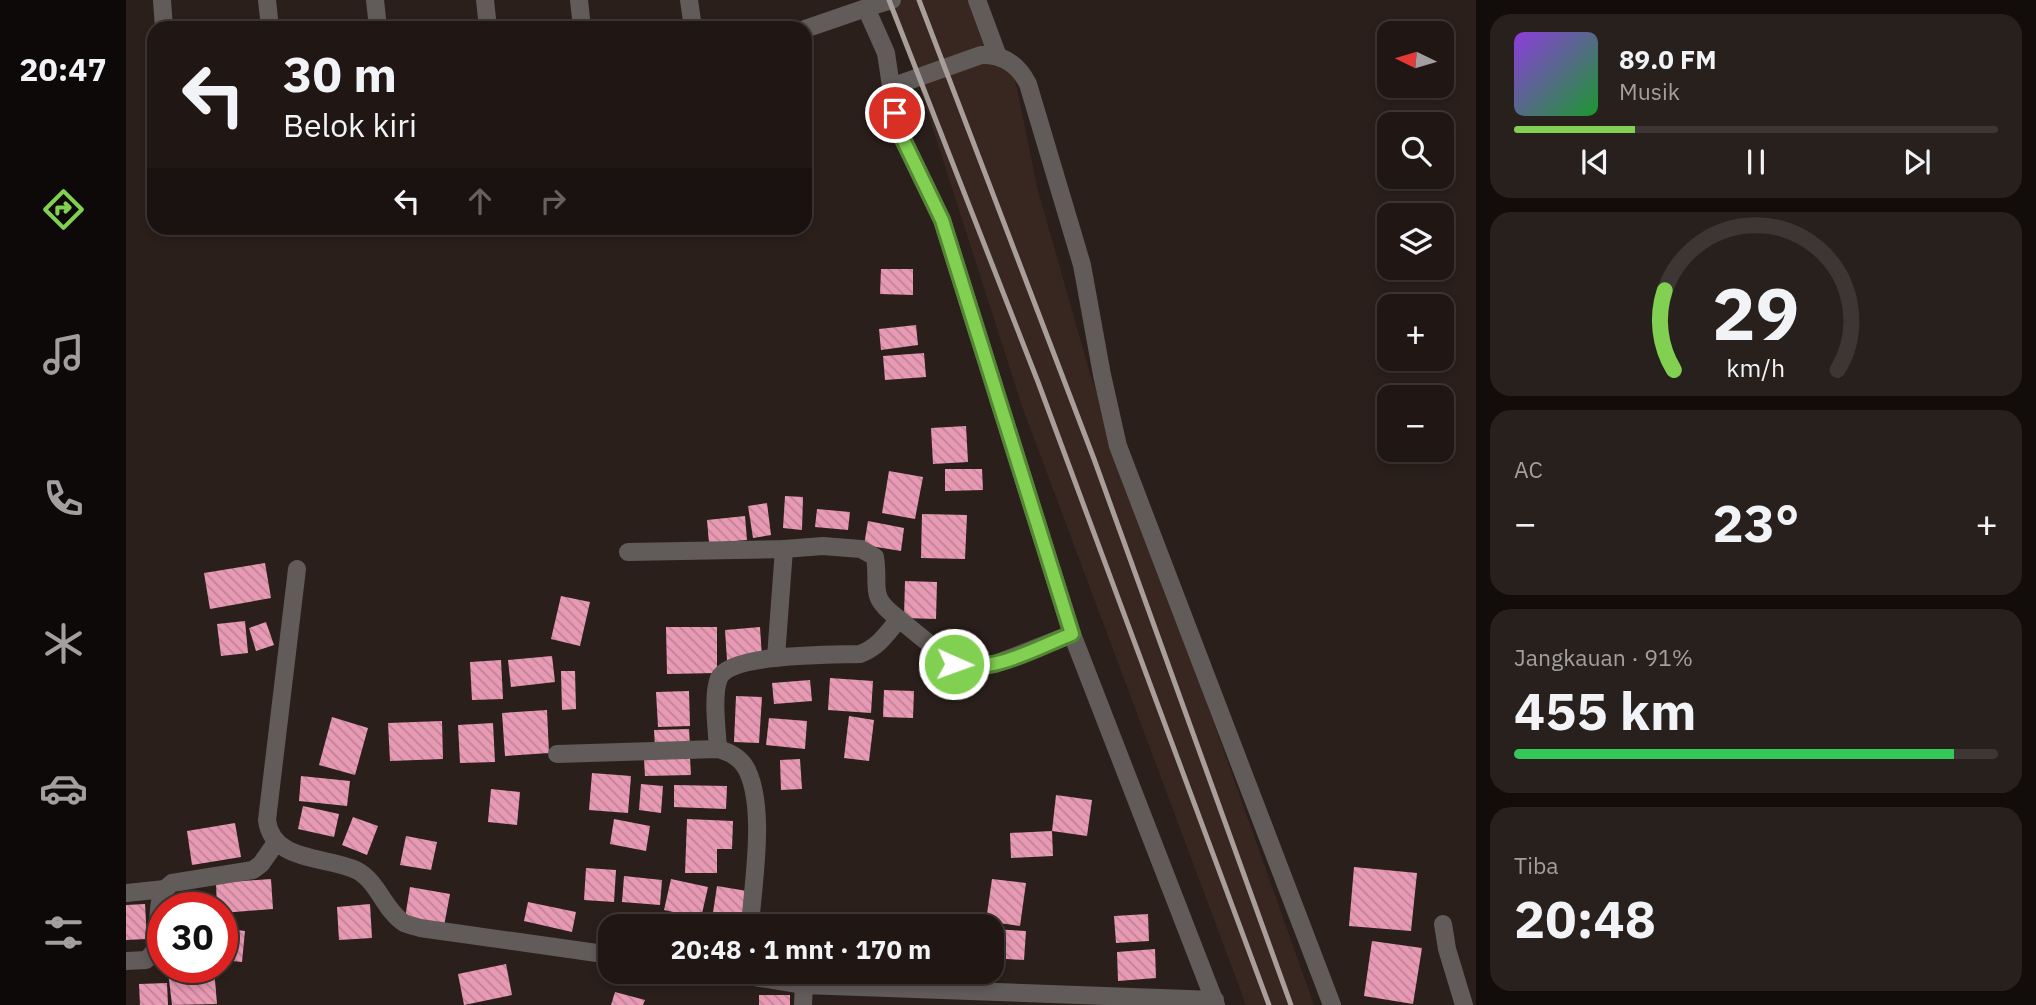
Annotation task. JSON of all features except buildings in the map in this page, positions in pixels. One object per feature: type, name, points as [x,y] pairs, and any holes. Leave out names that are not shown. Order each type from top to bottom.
[{"type":"street","points":[[162,0],[164,21]]},
{"type":"street","points":[[267,0],[269,21]]},
{"type":"street","points":[[374,0],[376,21]]},
{"type":"street","points":[[485,0],[487,21]]},
{"type":"street","points":[[579,0],[581,21]]},
{"type":"street","points":[[689,0],[692,21]]},
{"type":"street","points":[[812,27],[869,14],[892,0]]},
{"type":"street","points":[[977,0],[997,54]]},
{"type":"street","points":[[800,984],[1215,1002],[1072,634],[942,220],[900,133],[886,53],[869,14]]},
{"type":"street","points":[[891,87],[981,55],[997,54],[1016,65],[1028,84],[1082,265],[1118,446],[1332,1005]]},
{"type":"street","points":[[628,552],[823,546],[861,549],[875,556],[877,597],[899,619],[954,664],[969,668],[995,664],[1072,634]]},
{"type":"street","points":[[776,657],[784,549]]},
{"type":"street","points":[[297,569],[267,820],[268,831],[275,844],[292,852],[356,870],[405,923],[420,928],[598,953]]},
{"type":"street","points":[[718,749],[716,687],[720,675],[728,667],[776,657],[860,654],[880,643],[899,619]]},
{"type":"street","points":[[556,754],[718,749],[732,753],[747,770],[757,817],[751,914]]},
{"type":"street","points":[[126,893],[253,870],[261,864],[275,844]]},
{"type":"street","points":[[126,961],[146,960],[154,951],[160,900],[165,888]]},
{"type":"street","points":[[1443,924],[1447,949],[1464,1005]]},
{"type":"street","points":[[803,1005],[804,985]]},
{"type":"shaded area","points":[[884,0],[987,0],[1013,70],[1038,191],[1091,377],[1314,1005],[1246,1005],[1022,406],[908,51]]},
{"type":"railway","points":[[889,0],[1038,382],[1269,1005]]},
{"type":"railway","points":[[919,0],[1094,459],[1291,1005]]},
{"type":"route","points":[[895,113],[900,133],[942,220],[1072,634],[995,664],[969,668],[954,664]]}]
